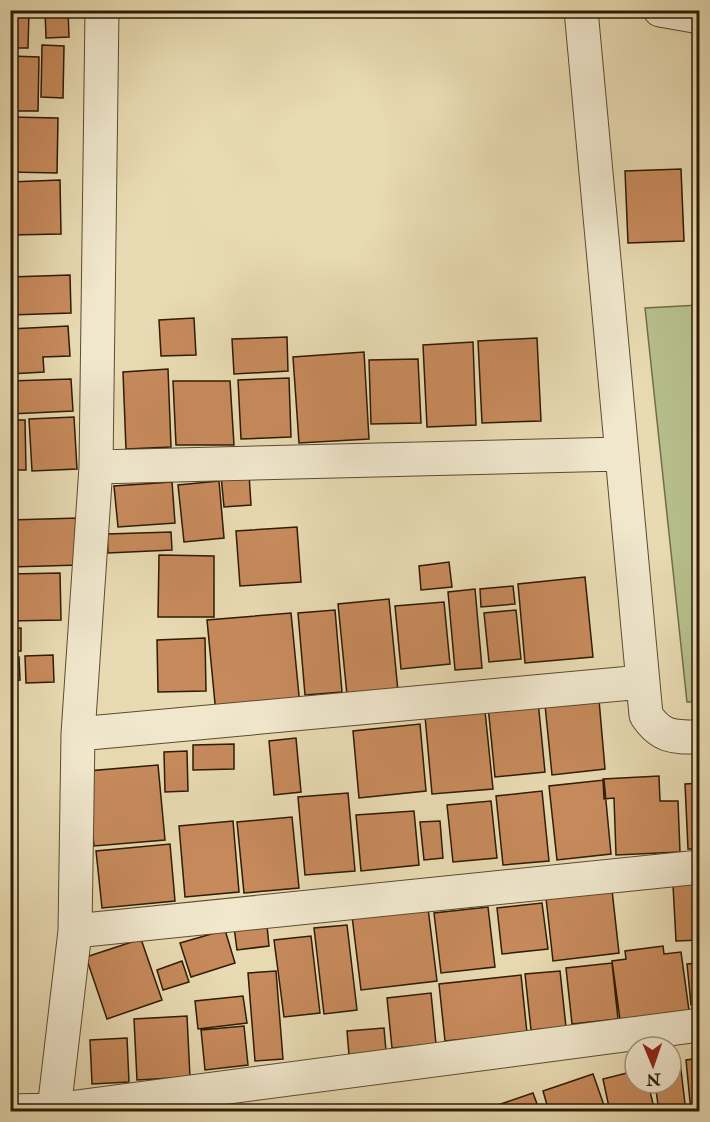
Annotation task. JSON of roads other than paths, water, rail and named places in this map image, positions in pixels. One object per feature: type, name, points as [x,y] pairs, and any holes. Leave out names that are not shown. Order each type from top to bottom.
[{"type":"street","points":[[54,1110],[75,931],[78,734],[96,467],[102,10]]},
{"type":"street","points":[[581,10],[646,715],[654,728],[673,737],[699,737]]},
{"type":"street","points":[[663,11],[699,17]]},
{"type":"street","points":[[96,467],[621,454]]},
{"type":"street","points":[[78,734],[642,682]]},
{"type":"street","points":[[75,931],[699,867]]},
{"type":"street","points":[[10,1111],[54,1110],[699,1025]]}]
